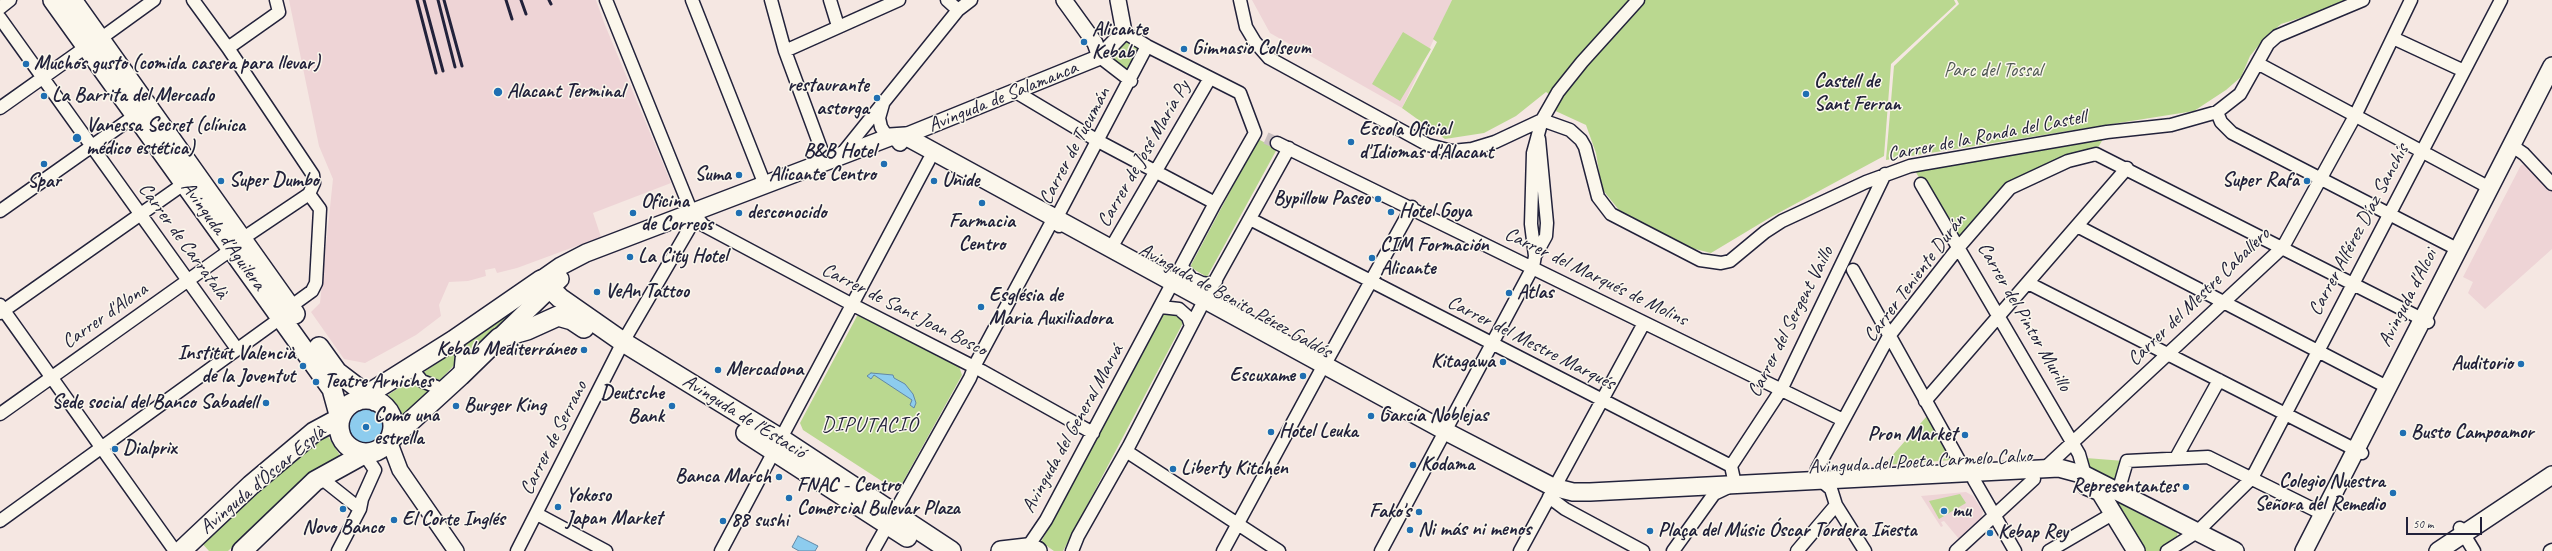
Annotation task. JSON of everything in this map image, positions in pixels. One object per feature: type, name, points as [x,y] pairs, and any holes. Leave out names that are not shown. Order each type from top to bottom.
[{"type":"main road","name":"Avinguda d'Aguilera","points":[[53,0],[93,43],[190,165],[237,244]]},
{"type":"main road","name":"Avinguda d'Aguilera","points":[[72,0],[93,43],[136,115],[185,183],[237,244],[286,312],[337,372],[366,399]]},
{"type":"main road","name":"Avinguda d'Alcoi","points":[[2304,551],[2359,451],[2387,387],[2425,320],[2457,249],[2552,66]]},
{"type":"main road","name":"Avinguda de Salamanca","points":[[695,218],[765,185],[833,159],[898,139]]},
{"type":"main road","name":"Avinguda de Salamanca","points":[[389,441],[499,338],[560,266],[586,253],[695,218],[898,139]]},
{"type":"main road","name":"Avinguda de Benito Pérez Galdós","points":[[898,139],[929,160],[1055,224],[1111,248],[1172,286]]},
{"type":"main road","name":"Avinguda de Benito Pérez Galdós","points":[[898,139],[1551,492]]},
{"type":"main road","name":"Avinguda de Salamanca","points":[[366,399],[413,366],[545,284]]},
{"type":"main road","name":"Avinguda de l'Estació","points":[[545,284],[560,298],[621,346]]},
{"type":"main road","name":"Avinguda d'Aguilera","points":[[286,312],[332,389],[340,418]]},
{"type":"main road","name":"Avinguda de Salamanca","points":[[499,338],[527,330],[550,318],[564,317]]},
{"type":"main road","name":"Avinguda de l'Estació","points":[[564,317],[621,346],[890,518],[951,551]]},
{"type":"main road","points":[[366,399],[386,409],[391,418],[392,430],[389,441],[380,449],[364,454],[351,449],[341,438],[339,432],[340,418],[348,406],[366,399]]},
{"type":"main road","name":"Avinguda d'Òscar Esplà","points":[[183,549],[251,485],[314,432],[340,418]]},
{"type":"main road","name":"Avinguda d'Òscar Esplà","points":[[242,551],[321,478],[364,454]]},
{"type":"main road","name":"Avinguda del Poeta Carmelo Calvo","points":[[1714,494],[1825,484],[1970,477],[2071,470],[2085,475],[2235,551]]},
{"type":"main road","name":"Avinguda del Poeta Carmelo Calvo","points":[[2040,473],[2072,478],[2100,492],[2114,513]]},
{"type":"main road","points":[[2438,551],[2462,531],[2552,475]]},
{"type":"main road","points":[[1551,492],[1735,484]]},
{"type":"main road","name":"Avinguda del Poeta Carmelo Calvo","points":[[1735,484],[1825,484]]},
{"type":"main road","points":[[1551,492],[1570,500],[1714,494]]},
{"type":"main road","points":[[2114,513],[2136,551]]},
{"type":"main road","name":"Avinguda de l'Estació","points":[[890,518],[928,551]]},
{"type":"main road","points":[[1001,551],[1032,549]]},
{"type":"street","points":[[0,8],[10,0]]},
{"type":"street","points":[[0,108],[154,0]]},
{"type":"street","points":[[0,520],[237,349],[312,291],[316,283],[320,209],[312,188],[313,175],[228,48],[193,0]]},
{"type":"street","points":[[228,48],[279,12],[276,0]]},
{"type":"street","points":[[606,0],[695,218]]},
{"type":"street","points":[[692,0],[765,185]]},
{"type":"street","points":[[771,0],[786,51],[833,159],[884,101],[958,10],[971,0]]},
{"type":"street","points":[[830,0],[838,26]]},
{"type":"street","points":[[786,51],[838,26],[899,0]]},
{"type":"street","points":[[947,0],[958,10]]},
{"type":"street","points":[[1064,0],[1095,43],[1100,57],[1131,81]]},
{"type":"street","points":[[1072,551],[1078,536],[1126,451],[1203,303],[1289,148],[1266,138],[1240,93],[1147,46],[1124,32],[1118,0]]},
{"type":"street","points":[[1240,0],[1246,27],[1269,58],[1428,145],[1452,151],[1472,149],[1495,142],[1542,120]]},
{"type":"street","points":[[1382,551],[1492,344],[1546,236],[1547,223],[1542,150],[1538,135],[1542,120],[1558,92],[1582,62],[1638,0]]},
{"type":"street","name":"Carrer de la Ronda del Castell","points":[[1542,120],[1570,130],[1581,140],[1585,147],[1598,197],[1612,214],[1690,255],[1711,263],[1730,261],[1774,226],[1885,174],[1912,166],[2107,132],[2171,125],[2217,112],[2240,94],[2268,44],[2277,36],[2363,0]]},
{"type":"street","name":"Carrer del Mestre Caballero","points":[[1956,551],[1994,514],[2283,247],[2321,181],[2355,116],[2411,0]]},
{"type":"street","name":"Carrer Alférez Díaz Sanchís","points":[[2167,551],[2197,532],[2252,478],[2501,0]]},
{"type":"street","name":"Carrer de Carratalà","points":[[0,18],[237,349]]},
{"type":"street","points":[[1100,57],[1124,32]]},
{"type":"street","points":[[2393,38],[2464,71]]},
{"type":"street","name":"Carrer de Tucumán","points":[[872,551],[970,378],[973,368],[1055,224],[1131,81],[1147,46]]},
{"type":"street","name":"Avinguda de Salamanca","points":[[898,139],[1100,57]]},
{"type":"street","points":[[2258,64],[2490,188]]},
{"type":"street","name":"Carrer de José María Py","points":[[1111,248],[1210,78]]},
{"type":"street","points":[[1016,92],[1098,141],[1215,203]]},
{"type":"street","points":[[884,101],[879,118],[881,127],[898,139]]},
{"type":"street","points":[[2217,112],[2221,122],[2232,134],[2321,181],[2457,249]]},
{"type":"street","points":[[0,211],[136,115]]},
{"type":"street","name":"Avinguda del General Marvá","points":[[1032,549],[1215,203],[1266,138]]},
{"type":"street","points":[[2511,145],[2524,154],[2552,184]]},
{"type":"street","name":"Carrer del Marqués de Molins","points":[[1289,148],[1412,207],[1534,262],[1644,323],[1843,420]]},
{"type":"street","name":"Carrer Teniente Durán","points":[[1825,484],[1817,469],[1890,336],[1958,248],[2010,188],[2068,161],[2096,154],[2127,168]]},
{"type":"street","points":[[721,551],[929,160]]},
{"type":"street","points":[[183,549],[101,448],[1,309],[141,215],[185,183],[190,165]]},
{"type":"street","points":[[1925,401],[2127,168],[2354,282],[2425,320]]},
{"type":"street","name":"Carrer del Sergent Vaillo","points":[[1731,466],[1781,390],[1885,174]]},
{"type":"street","name":"Carrer del Pintor Murillo","points":[[1921,184],[2072,443],[2080,453],[2085,475]]},
{"type":"street","name":"Carrer d'Alona","points":[[0,414],[188,280],[312,188]]},
{"type":"street","points":[[1223,551],[1322,368],[1373,281],[1412,207]]},
{"type":"street","name":"Carrer de Sant Joan Bosco","points":[[695,218],[703,225],[973,368],[982,371],[1093,433]]},
{"type":"street","name":"Carrer de Serrano","points":[[517,551],[621,346],[695,218]]},
{"type":"street","name":"Carrer del Mestre Marqués","points":[[1250,219],[1731,466]]},
{"type":"street","points":[[2077,226],[2387,387]]},
{"type":"street","points":[[1182,267],[1191,278],[1202,283],[1208,284],[1216,280]]},
{"type":"street","points":[[1853,270],[1925,401],[1970,477],[1994,514],[2014,551]]},
{"type":"street","points":[[2028,283],[2169,353],[2359,451]]},
{"type":"street","points":[[1161,307],[1179,309],[1188,317],[1191,326]]},
{"type":"street","points":[[1520,551],[1600,400],[1644,323]]},
{"type":"street","points":[[454,340],[462,355],[460,376]]},
{"type":"street","points":[[413,366],[416,375],[422,381],[444,390]]},
{"type":"street","points":[[2176,458],[2219,380]]},
{"type":"street","points":[[389,441],[400,470],[456,551]]},
{"type":"street","points":[[1126,451],[1279,551]]},
{"type":"street","points":[[338,551],[360,510],[362,499],[375,470],[364,454]]},
{"type":"street","points":[[2118,492],[2127,461],[2208,457],[2323,514]]},
{"type":"street","points":[[1673,551],[1714,494],[1735,484],[1731,466]]},
{"type":"street","name":"Avinguda d'Òscar Esplà","points":[[321,478],[360,510]]},
{"type":"street","points":[[1825,484],[1836,505],[1865,551]]},
{"type":"street","points":[[1551,492],[1566,509],[1643,551]]},
{"type":"street","points":[[1797,551],[1836,505]]},
{"type":"street","points":[[2049,551],[2114,513]]},
{"type":"street","points":[[537,514],[606,551]]},
{"type":"street","points":[[2462,531],[2474,551]]},
{"type":"shaded area","points":[[289,0],[596,0],[671,183],[593,213],[601,237],[517,268],[497,273],[495,268],[485,270],[486,276],[468,281],[449,282],[439,305],[441,316],[416,335],[365,363],[344,359],[311,312],[320,303],[333,179],[319,146]]},
{"type":"shaded area","points":[[1252,0],[1452,0],[1402,108],[1270,33]]},
{"type":"shaded area","points":[[2527,164],[2552,191],[2552,249],[2485,309],[2468,293],[2473,282],[2463,277],[2521,165]]},
{"type":"shaded area","points":[[1966,492],[1973,496],[1983,512],[1981,519],[1959,539],[1944,521],[1941,522],[1943,526],[1941,527],[1921,496]]},
{"type":"green space","points":[[1452,0],[1954,0],[1956,4],[1891,64],[1884,156],[1771,217],[1711,253],[1687,247],[1619,210],[1602,189],[1596,153],[1586,125],[1549,108],[1555,98],[1546,92],[1516,116],[1484,133],[1445,139],[1402,108],[1437,42],[1433,39]]},
{"type":"green space","name":"Parc del Tossal","points":[[1957,0],[2347,0],[2322,11],[2281,24],[2263,40],[2250,56],[2241,77],[2226,90],[2194,111],[1886,160],[1894,66],[1959,4]]},
{"type":"green space","points":[[1403,32],[1431,49],[1400,101],[1372,84]]},
{"type":"green space","points":[[1126,40],[1143,49],[1131,75],[1120,67],[1111,56]]},
{"type":"green space","points":[[2107,132],[2091,160],[2068,161],[2010,188],[1958,248],[1912,165]]},
{"type":"green space","points":[[1258,139],[1277,149],[1207,277],[1190,267]]},
{"type":"green space","points":[[519,307],[465,362],[462,345]]},
{"type":"green space","points":[[1166,310],[1185,319],[1063,551],[1054,551],[1041,542]]},
{"type":"green space","points":[[863,314],[959,366],[962,375],[900,487],[894,489],[803,430],[800,423],[857,316]]},
{"type":"green space","points":[[456,350],[460,359],[436,384],[421,374]]},
{"type":"green space","points":[[414,378],[434,391],[403,421],[398,406],[388,395]]},
{"type":"green space","points":[[1927,416],[1953,460],[1884,465]]},
{"type":"green space","points":[[326,429],[329,438],[341,457],[308,476],[228,551],[209,551],[200,541]]},
{"type":"green space","points":[[2086,458],[2124,461],[2117,487],[2090,471]]},
{"type":"green space","name":"mu","points":[[1960,494],[1966,503],[1939,519],[1929,501]]},
{"type":"green space","points":[[2111,495],[2178,531],[2176,541],[2159,551],[2143,551]]},
{"type":"water","points":[[871,373],[893,375],[894,378],[905,384],[913,394],[916,403],[914,408],[910,405],[912,400],[874,375],[871,379],[867,376]]},
{"type":"water","points":[[366,408],[376,411],[382,417],[385,427],[382,437],[376,443],[366,446],[356,443],[350,437],[347,427],[350,417],[356,411]]},
{"type":"water","points":[[798,536],[818,546],[815,551],[799,551],[792,547]]},
{"type":"tunnel","points":[[1266,138],[1277,143]]},
{"type":"railway","points":[[417,0],[436,73]]},
{"type":"railway","points":[[424,0],[443,71]]},
{"type":"railway","points":[[438,0],[455,67]]},
{"type":"railway","points":[[444,0],[462,66]]},
{"type":"railway","points":[[506,0],[512,19]]},
{"type":"railway","points":[[521,0],[526,14]]},
{"type":"railway","points":[[549,0],[551,4]]},
{"type":"place","name":"Alicante Kebab","points":[[1084,42]]},
{"type":"place","name":"Gimnasio Colseum","points":[[1184,49]]},
{"type":"place","name":"Muchos gusto (comida casera para llevar)","points":[[26,64]]},
{"type":"place","name":"Alacant Terminal","points":[[498,92]]},
{"type":"place","name":"Castell de Sant Ferran","points":[[1806,94]]},
{"type":"place","name":"La Barrita del Mercado","points":[[44,96]]},
{"type":"place","name":"restaurante astorga","points":[[877,98]]},
{"type":"place","name":"Vanessa Secret (clínica médico estética)","points":[[77,138]]},
{"type":"place","name":"Escola Oficial d'Idiomas d'Alacant","points":[[1351,142]]},
{"type":"place","name":"Spar","points":[[44,164]]},
{"type":"place","name":"B&B Hotel Alicante Centro","points":[[884,164]]},
{"type":"place","name":"Suma","points":[[739,175]]},
{"type":"place","name":"Super Dumbo","points":[[221,181]]},
{"type":"place","name":"Unide","points":[[934,181]]},
{"type":"place","name":"Super Rafa","points":[[2307,181]]},
{"type":"place","name":"Bypillow Paseo","points":[[1378,199]]},
{"type":"place","name":"Farmacia Centro","points":[[982,203]]},
{"type":"place","name":"Hotel Goya","points":[[1391,212]]},
{"type":"place","name":"Oficina de Correos","points":[[633,213]]},
{"type":"place","name":"desconocido","points":[[739,213]]},
{"type":"place","name":"La City Hotel","points":[[630,257]]},
{"type":"place","name":"CIM Formación Alicante","points":[[1372,258]]},
{"type":"place","name":"VeAn Tattoo","points":[[597,292]]},
{"type":"place","name":"Atlas","points":[[1509,293]]},
{"type":"place","name":"Església de Maria Auxiliadora","points":[[981,307]]},
{"type":"place","name":"Kebab Mediterráneo","points":[[584,350]]},
{"type":"place","name":"Kitagawa","points":[[1503,362]]},
{"type":"place","name":"Auditorio","points":[[2521,364]]},
{"type":"place","name":"Institut Valencià de la Joventut","points":[[303,366]]},
{"type":"place","name":"Mercadona","points":[[718,370]]},
{"type":"place","name":"Escuxame","points":[[1303,376]]},
{"type":"place","name":"Teatre Arniches","points":[[316,382]]},
{"type":"place","name":"Sede social del Banco Sabadell","points":[[266,403]]},
{"type":"place","name":"Burger King","points":[[456,406]]},
{"type":"place","name":"Deutsche Bank","points":[[672,406]]},
{"type":"place","name":"García Noblejas","points":[[1371,416]]},
{"type":"place","name":"Como una estrella","points":[[366,427]]},
{"type":"place","name":"Hotel Leuka","points":[[1271,432]]},
{"type":"place","name":"Busto Campoamor","points":[[2403,433]]},
{"type":"place","name":"Pron Market","points":[[1965,435]]},
{"type":"place","name":"Dialprix","points":[[115,449]]},
{"type":"place","name":"Kodama","points":[[1413,465]]},
{"type":"place","name":"Liberty Kitchen","points":[[1173,469]]},
{"type":"place","name":"Banca March","points":[[779,477]]},
{"type":"place","name":"Representantes","points":[[2186,487]]},
{"type":"place","name":"Colegio Nuestra Señora del Remedio","points":[[2393,493]]},
{"type":"place","name":"FNAC - Centro Comercial Bulevar Plaza","points":[[789,498]]},
{"type":"place","name":"Yokoso Japan Market","points":[[558,507]]},
{"type":"place","name":"Novo Banco","points":[[343,509]]},
{"type":"place","name":"mu","points":[[1944,511]]},
{"type":"place","name":"Fako's","points":[[1419,512]]},
{"type":"place","name":"El Corte Inglés","points":[[394,520]]},
{"type":"place","name":"88 sushi","points":[[723,521]]},
{"type":"place","name":"Ni más ni menos","points":[[1410,530]]},
{"type":"place","name":"Plaça del Músic Óscar Tordera Iñesta","points":[[1650,531]]},
{"type":"place","name":"Kebap Rey","points":[[1990,533]]},
{"type":"district","name":"DIPUTACIÓ","points":[[870,425]]}]
